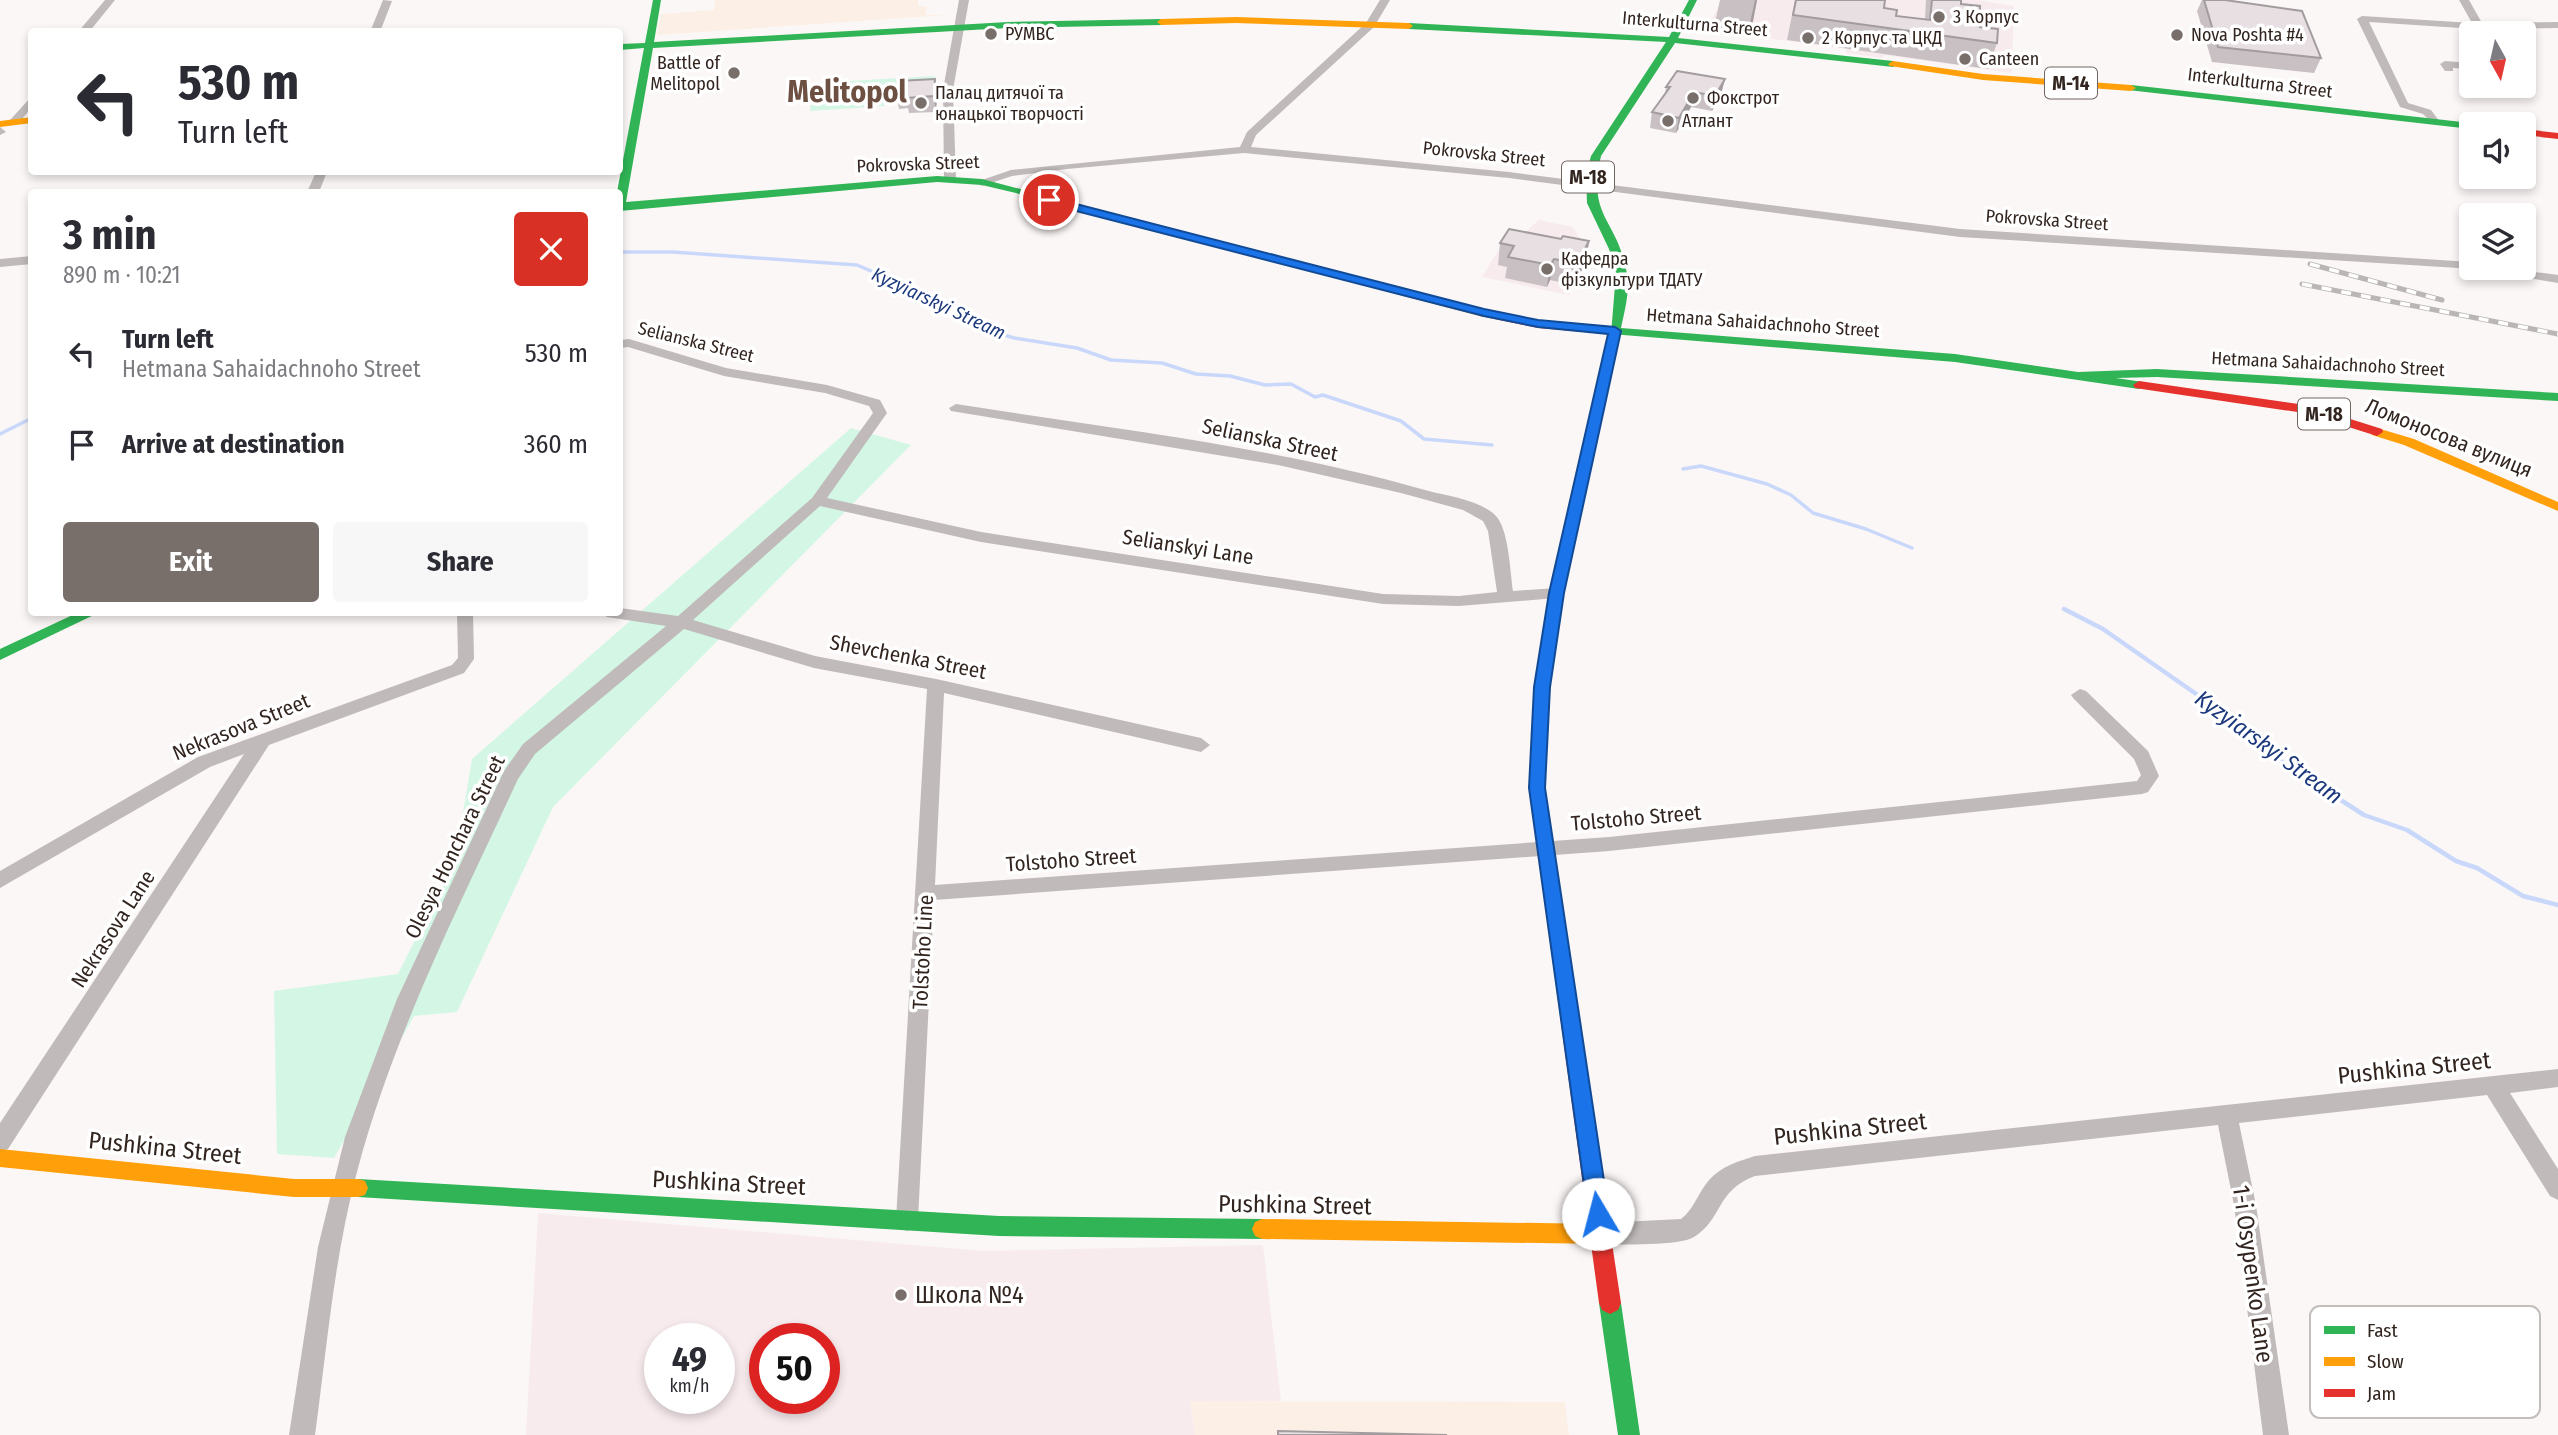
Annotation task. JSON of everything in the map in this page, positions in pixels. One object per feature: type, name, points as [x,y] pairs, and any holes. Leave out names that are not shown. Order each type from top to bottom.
[{"type":"main road","points":[[623,190],[657,0]]},
{"type":"main road","name":"М-18","points":[[1615,331],[1621,270],[1588,198],[1587,187],[1596,156],[1672,40],[1693,0]]},
{"type":"main road","name":"Interkulturna Street","points":[[623,47],[957,27],[1236,20],[1370,25],[1672,40],[1820,54],[1983,77],[2183,92],[2459,125]]},
{"type":"main road","points":[[4,127],[28,121]]},
{"type":"main road","points":[[2536,133],[2558,136]]},
{"type":"main road","name":"Pokrovska Street","points":[[623,206],[950,179],[982,182]]},
{"type":"main road","name":"Hetmana Sahaidachnoho Street","points":[[982,182],[1484,313],[1538,324],[1904,353],[2075,375],[2157,373],[2558,397]]},
{"type":"main road","points":[[1615,331],[1556,593],[1542,687],[1537,775],[1629,1435]]},
{"type":"main road","name":"Ломоносова вулиця","points":[[2075,375],[2317,412],[2409,442],[2558,506]]},
{"type":"main road","points":[[0,655],[84,616]]},
{"type":"main road","name":"Pushkina Street","points":[[0,1158],[294,1188],[344,1187],[999,1226],[1601,1234]]},
{"type":"street","points":[[86,28],[110,0]]},
{"type":"street","points":[[950,179],[948,90],[957,27],[964,0]]},
{"type":"street","points":[[1244,150],[1251,134],[1370,25],[1385,0]]},
{"type":"street","points":[[2463,0],[2476,21]]},
{"type":"street","points":[[377,28],[387,1]]},
{"type":"street","points":[[2434,122],[2427,112],[2404,105],[2362,19],[2459,27]]},
{"type":"street","points":[[2536,25],[2558,24]]},
{"type":"street","points":[[2449,69],[2445,64],[2459,65]]},
{"type":"street","points":[[4,127],[28,103]]},
{"type":"street","name":"Pokrovska Street","points":[[982,182],[1012,173],[1067,166],[1244,150],[1509,175],[1974,234],[2459,265]]},
{"type":"street","points":[[0,263],[28,260]]},
{"type":"street","points":[[2536,276],[2558,279]]},
{"type":"street","name":"Selianska Street","points":[[623,344],[629,343],[724,372],[827,389],[875,403],[880,412]]},
{"type":"street","name":"Selianska Street","points":[[956,408],[1110,434],[1258,454],[1468,507],[1489,517],[1496,531],[1506,598]]},
{"type":"street","name":"Olesya Honchara Street","points":[[302,1435],[333,1229],[355,1139],[399,1019],[510,776],[529,749],[681,622],[817,501],[880,412]]},
{"type":"street","name":"Selianskyi Lane","points":[[817,501],[981,537],[1382,599],[1417,602],[1556,593]]},
{"type":"street","name":"Shevchenka Street","points":[[623,614],[681,622],[814,662],[936,685],[1201,745]]},
{"type":"street","name":"Nekrasova Street","points":[[0,880],[204,762],[458,669],[466,659],[467,616]]},
{"type":"street","name":"Tolstoho Line","points":[[907,1220],[936,685]]},
{"type":"street","name":"Tolstoho Street","points":[[926,894],[1546,849],[2142,787],[2150,776],[2142,756],[2080,695]]},
{"type":"street","name":"Nekrasova Lane","points":[[0,1142],[263,740]]},
{"type":"street","name":"Pushkina Street","points":[[1601,1234],[1685,1230],[1699,1219],[1718,1186],[1735,1173],[1755,1166],[2558,1078]]},
{"type":"street","points":[[2494,1087],[2558,1189]]},
{"type":"street","name":"1-i Osypenko Lane","points":[[2226,1113],[2245,1205],[2276,1435]]},
{"type":"shaded area","points":[[715,0],[918,0],[918,6],[927,6],[925,15],[948,15],[657,35],[661,14],[714,10]]},
{"type":"shaded area","points":[[1722,0],[1978,0],[2014,6],[2012,73],[1884,55],[1882,58],[1846,53],[1847,48],[1713,32],[1707,28]]},
{"type":"shaded area","points":[[1539,220],[1573,227],[1581,241],[1586,262],[1569,295],[1482,277],[1504,241],[1513,243]]},
{"type":"shaded area","name":"Школа №4","points":[[538,1213],[984,1251],[1263,1245],[1281,1401],[1190,1401],[1195,1435],[526,1435]]},
{"type":"shaded area","points":[[1190,1401],[1565,1402],[1569,1435],[1195,1435]]},
{"type":"green space","points":[[935,76],[935,93],[885,96],[884,106],[810,111],[814,83]]},
{"type":"green space","points":[[851,428],[911,445],[553,807],[457,1012],[414,1016],[334,1158],[277,1154],[274,991],[398,974],[455,860],[472,759]]},
{"type":"building","points":[[1796,0],[1885,0],[1884,8],[1897,10],[1896,16],[1930,20],[1932,0],[1961,0],[1961,4],[1980,6],[1980,27],[1998,29],[1997,43],[1793,15]]},
{"type":"building","points":[[2204,0],[2225,0],[2302,11],[2321,58],[2218,47]]},
{"type":"building","points":[[1677,71],[1725,79],[1715,96],[1694,92],[1679,118],[1652,112],[1670,87],[1666,87]]},
{"type":"building","points":[[935,79],[934,96],[906,98],[907,93],[896,93],[898,81]]},
{"type":"building","points":[[1509,229],[1561,239],[1563,236],[1589,241],[1577,263],[1554,259],[1550,265],[1508,257],[1514,246],[1500,243]]},
{"type":"building","points":[[1278,1431],[1447,1435],[1278,1435]]},
{"type":"waterway","name":"Kyzyiarskyi Stream","points":[[623,252],[673,252],[857,265],[959,309],[991,331],[1014,338],[1077,348],[1111,360],[1162,363],[1196,374],[1230,376],[1265,385],[1291,384],[1315,397],[1323,395],[1401,421],[1424,439],[1492,445]]},
{"type":"waterway","name":"Kyzyiarskyi Stream","points":[[0,434],[28,420]]},
{"type":"waterway","name":"Kyzyiarskyi Stream","points":[[1683,469],[1701,466],[1767,484],[1791,495],[1813,513],[1866,529],[1912,548]]},
{"type":"waterway","name":"Kyzyiarskyi Stream","points":[[2064,609],[2103,629],[2232,719],[2276,758],[2364,815],[2407,830],[2456,861],[2477,868],[2523,896],[2558,905]]},
{"type":"railway","points":[[2310,264],[2442,300]]},
{"type":"railway","points":[[2302,284],[2558,334]]},
{"type":"traffic: fast","points":[[623,191],[657,0]]},
{"type":"traffic: fast","points":[[1693,0],[1672,40],[1596,156],[1592,175],[1592,203],[1614,249],[1622,273],[1615,331],[1955,358],[2139,385]]},
{"type":"traffic: fast","points":[[623,47],[1008,25],[1161,22]]},
{"type":"traffic: fast","points":[[1409,26],[1672,40],[1893,64]]},
{"type":"traffic: fast","points":[[2131,88],[2459,125]]},
{"type":"traffic: fast","points":[[623,206],[937,179],[982,182],[1070,205]]},
{"type":"traffic: fast","points":[[2082,375],[2157,373],[2558,397]]},
{"type":"traffic: fast","points":[[1569,1016],[1537,788],[1542,687],[1556,593],[1576,505]]},
{"type":"traffic: fast","points":[[0,655],[84,616]]},
{"type":"traffic: fast","points":[[358,1188],[999,1226],[1262,1229]]},
{"type":"traffic: fast","points":[[1610,1303],[1629,1435]]},
{"type":"traffic: slow","points":[[1161,22],[1236,20],[1409,26]]},
{"type":"traffic: slow","points":[[1893,64],[1983,77],[2131,88]]},
{"type":"traffic: slow","points":[[0,124],[28,120]]},
{"type":"traffic: slow","points":[[1070,205],[1484,313]]},
{"type":"traffic: slow","points":[[2377,432],[2409,442],[2558,507]]},
{"type":"traffic: slow","points":[[0,1158],[294,1188],[358,1188]]},
{"type":"traffic: slow","points":[[1262,1229],[1601,1234]]},
{"type":"traffic: jam","points":[[2536,133],[2558,136]]},
{"type":"traffic: jam","points":[[1484,313],[1538,324],[1615,331],[1576,505]]},
{"type":"traffic: jam","points":[[2139,385],[2306,409],[2377,432]]},
{"type":"traffic: jam","points":[[1569,1016],[1610,1303]]},
{"type":"place","name":"3 Корпус","points":[[1939,17]]},
{"type":"place","name":"РУМВC","points":[[991,34]]},
{"type":"place","name":"Nova Poshta #4","points":[[2177,35]]},
{"type":"place","name":"2 Корпус та ЦКД","points":[[1808,38]]},
{"type":"place","name":"Canteen","points":[[1965,59]]},
{"type":"place","name":"Battle of Melitopol","points":[[734,73]]},
{"type":"place","name":"Фокстрот","points":[[1693,98]]},
{"type":"place","name":"Палац дитячої та юнацької творчості","points":[[921,103]]},
{"type":"place","name":"Атлант","points":[[1668,121]]},
{"type":"place","name":"Кафедра фізкультури ТДАТУ","points":[[1547,269]]},
{"type":"place","name":"Школа №4","points":[[901,1295]]},
{"type":"district","name":"Melitopol","points":[[847,92]]},
{"type":"route","points":[[1049,200],[1484,313],[1538,324],[1615,331],[1556,593],[1542,687],[1537,788],[1598,1214]]}]
